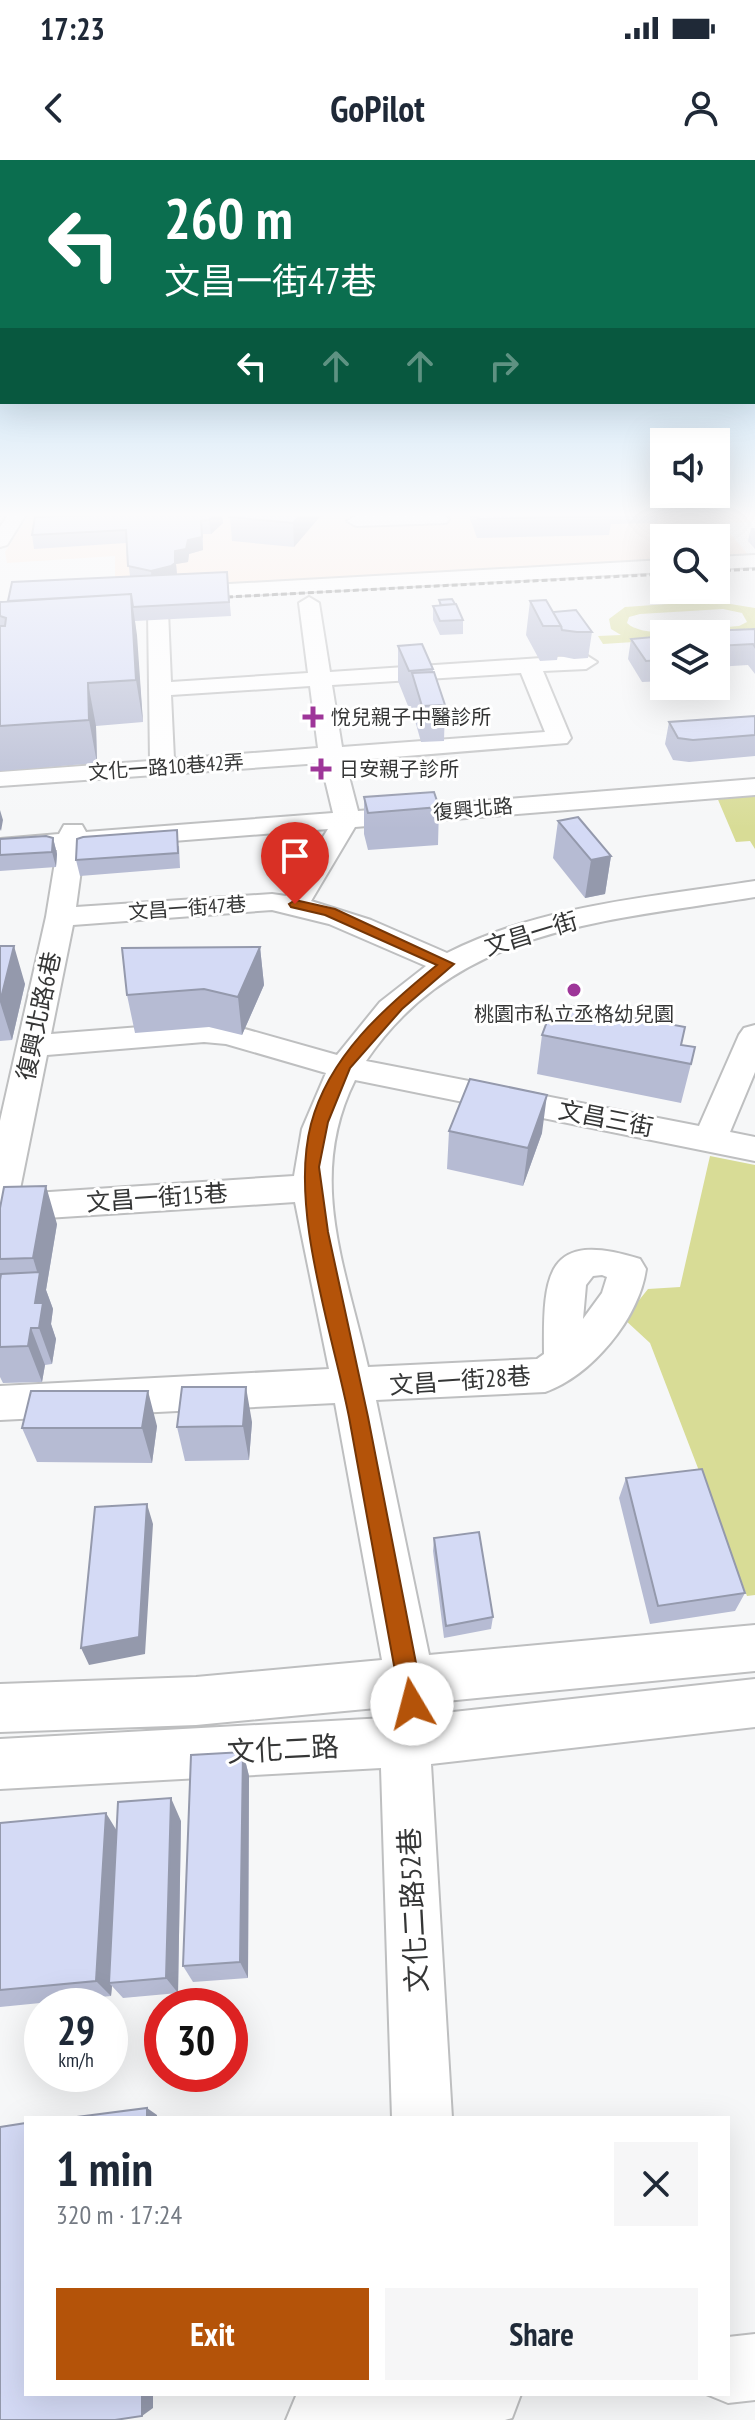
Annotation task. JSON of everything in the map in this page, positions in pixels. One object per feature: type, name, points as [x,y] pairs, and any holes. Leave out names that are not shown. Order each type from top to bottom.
[{"type":"street","points":[[154,618],[162,689],[162,768]]},
{"type":"street","points":[[295,904],[345,814],[331,755],[312,618]]},
{"type":"street","points":[[162,689],[586,662]]},
{"type":"street","name":"文化一路10巷42弄","points":[[0,779],[559,738],[529,665]]},
{"type":"street","name":"復興北路","points":[[580,796],[755,777]]},
{"type":"street","name":"復興北路","points":[[0,847],[73,836],[345,814],[580,796],[755,787]]},
{"type":"street","name":"復興北路","points":[[0,836],[73,836]]},
{"type":"street","name":"復興北路6巷","points":[[0,1201],[60,917],[73,836]]},
{"type":"street","name":"文昌一街","points":[[409,1708],[353,1388],[319,1232],[311,1167],[320,1122],[343,1067],[396,1006],[447,964],[535,929],[590,916],[755,889]]},
{"type":"street","name":"文昌一街","points":[[695,900],[755,911]]},
{"type":"street","name":"文昌一街47巷","points":[[60,917],[272,902],[295,904],[330,912],[447,964]]},
{"type":"street","name":"文昌三街","points":[[32,1046],[204,1032],[227,1034],[343,1067],[755,1149]]},
{"type":"street","points":[[710,1139],[751,1037],[755,1035]]},
{"type":"street","name":"文昌一街15巷","points":[[0,1208],[314,1188]]},
{"type":"street","name":"文昌一街28巷","points":[[0,1403],[353,1388],[545,1375],[564,1364]]},
{"type":"street","name":"文化二路","points":[[0,1764],[409,1708],[755,1648]]},
{"type":"street","name":"文化二路","points":[[0,1708],[196,1701],[409,1708],[755,1703]]},
{"type":"street","name":"文化二路52巷","points":[[409,1708],[422,2116]]},
{"type":"street","points":[[730,2370],[755,2367]]},
{"type":"street","points":[[320,2420],[449,2402]]},
{"type":"green space","points":[[610,618],[629,618],[627,623],[650,631],[650,641],[603,644],[598,636],[621,635],[611,629]]},
{"type":"green space","points":[[745,618],[755,618],[755,635],[730,635],[730,627],[747,622]]},
{"type":"green space","points":[[755,791],[755,849],[750,841],[736,842],[716,795]]},
{"type":"green space","points":[[710,1156],[755,1165],[755,1595],[747,1596],[650,1343],[624,1319],[648,1289],[680,1287]]},
{"type":"building","points":[[6,618],[132,618],[136,680],[88,683],[89,720],[0,726],[0,626],[5,626]]},
{"type":"building","points":[[439,618],[463,620],[440,621]]},
{"type":"building","points":[[539,618],[557,618],[561,626],[543,626]]},
{"type":"building","points":[[557,618],[582,618],[592,632],[562,630]]},
{"type":"building","points":[[755,629],[755,647],[753,644],[730,645],[730,630]]},
{"type":"building","points":[[650,637],[650,661],[646,661],[631,639]]},
{"type":"building","points":[[422,644],[433,669],[409,671],[398,646]]},
{"type":"building","points":[[434,672],[445,705],[422,706],[412,673]]},
{"type":"building","points":[[755,716],[755,735],[693,740],[678,738],[669,722]]},
{"type":"building","points":[[434,792],[439,807],[368,813],[364,797]]},
{"type":"building","points":[[578,817],[611,856],[591,860],[558,821]]},
{"type":"building","points":[[177,830],[178,853],[76,860],[77,839],[83,837]]},
{"type":"building","points":[[53,838],[52,852],[0,855],[0,839]]},
{"type":"building","points":[[0,946],[14,946],[0,1002]]},
{"type":"building","points":[[260,947],[238,997],[204,989],[127,995],[122,948]]},
{"type":"building","points":[[572,1006],[685,1027],[681,1045],[695,1047],[691,1064],[542,1035],[548,1019],[567,1023]]},
{"type":"building","points":[[470,1079],[547,1095],[528,1148],[449,1131]]},
{"type":"building","points":[[46,1186],[33,1258],[0,1259],[0,1208],[4,1187]]},
{"type":"building","points":[[40,1272],[35,1303],[43,1303],[39,1328],[31,1328],[28,1346],[0,1347],[1,1274]]},
{"type":"building","points":[[182,1387],[246,1387],[243,1426],[177,1427]]},
{"type":"building","points":[[31,1391],[148,1391],[142,1428],[22,1428]]},
{"type":"building","points":[[702,1469],[745,1593],[658,1606],[626,1478]]},
{"type":"building","points":[[147,1504],[139,1637],[81,1648],[95,1507]]},
{"type":"building","points":[[479,1532],[493,1617],[446,1626],[434,1538]]},
{"type":"building","points":[[243,1752],[240,1962],[183,1966],[191,1755]]},
{"type":"building","points":[[171,1798],[166,1978],[109,1983],[118,1802]]},
{"type":"building","points":[[106,1813],[96,1981],[0,1990],[0,1823]]},
{"type":"building","points":[[147,2108],[147,2116],[85,2116]]},
{"type":"building","points":[[24,2123],[24,2396],[142,2396],[142,2416],[115,2420],[0,2420],[0,2127]]},
{"type":"place","name":"悅兒親子中醫診所","points":[[313,717]]},
{"type":"place","name":"日安親子診所","points":[[321,769]]},
{"type":"place","name":"桃園市私立丞格幼兒園","points":[[574,990]]},
{"type":"route","points":[[295,904],[330,912],[447,964],[396,1006],[343,1067],[320,1122],[311,1167],[319,1232],[359,1417],[410,1679],[412,1704]]}]
